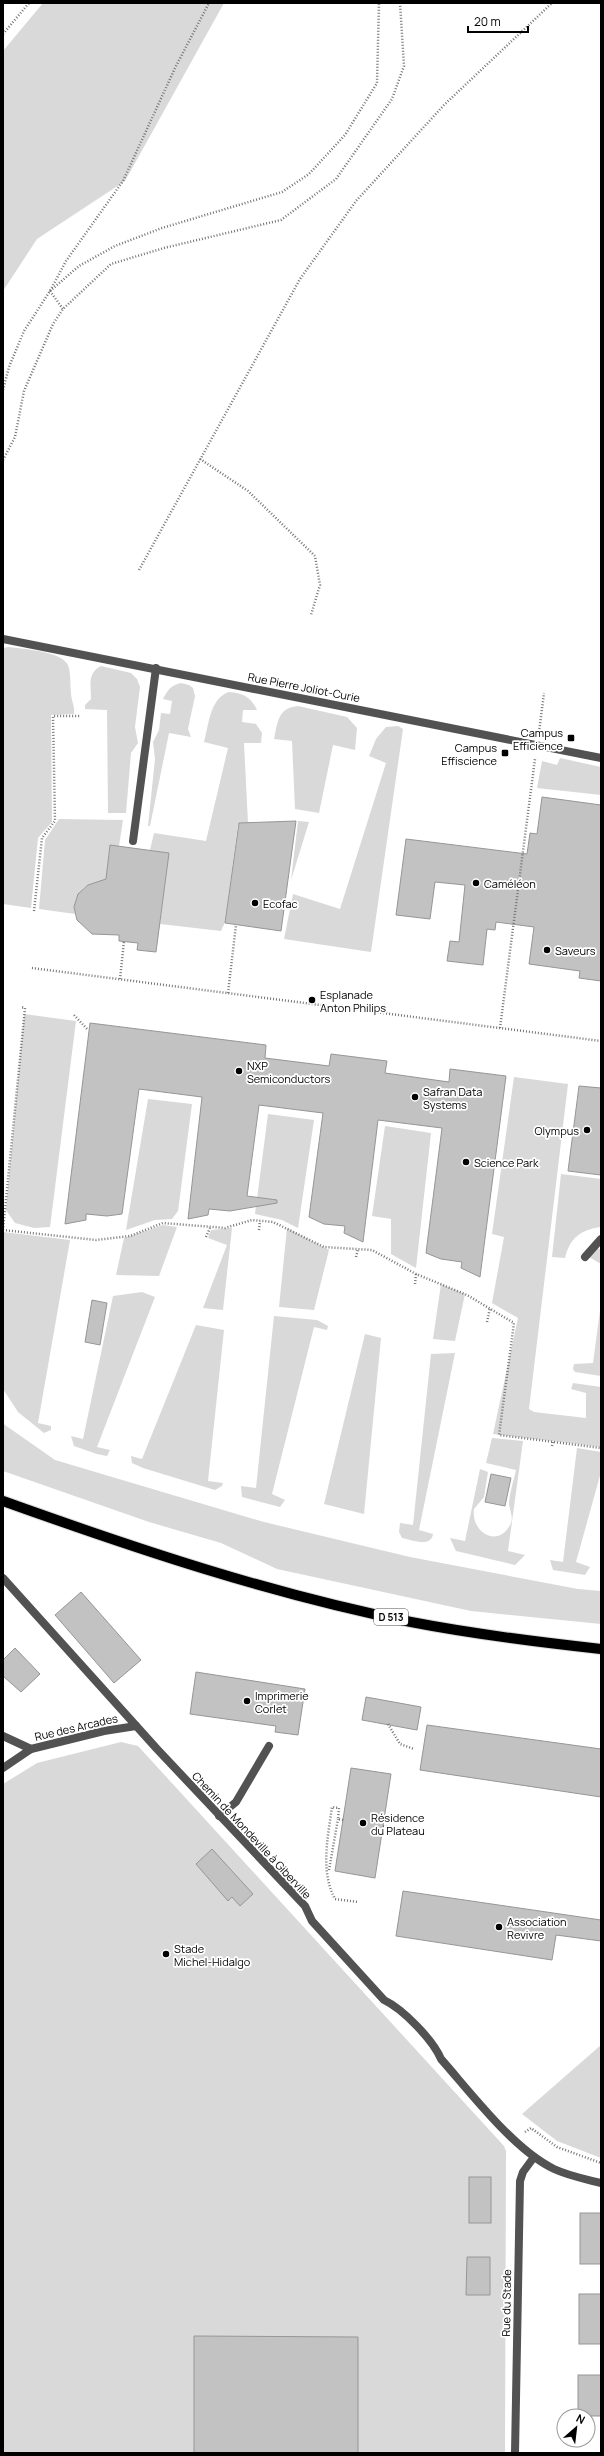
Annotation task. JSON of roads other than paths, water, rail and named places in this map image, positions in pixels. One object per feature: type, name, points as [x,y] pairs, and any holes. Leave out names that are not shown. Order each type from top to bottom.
[{"type":"main road","name":"D 513","points":[[3,1501],[185,1564],[339,1605],[411,1622],[545,1643],[601,1649]]},
{"type":"street","name":"Rue Pierre Joliot-Curie","points":[[3,638],[601,758]]},
{"type":"street","points":[[133,841],[156,668]]},
{"type":"street","points":[[585,1256],[601,1239]]},
{"type":"street","name":"Chemin de Mondeville à Giberville","points":[[3,1578],[219,1816],[300,1900],[312,1920],[384,2000],[396,2006],[436,2049],[441,2059],[486,2109],[534,2157],[565,2173],[601,2182]]},
{"type":"street","name":"Rue des Arcades","points":[[3,1768],[31,1749],[104,1731],[136,1726]]},
{"type":"street","points":[[3,1736],[31,1749]]},
{"type":"street","points":[[219,1816],[236,1802],[269,1746]]},
{"type":"street","name":"Rue du Stade","points":[[515,2453],[520,2181],[523,2172],[534,2157]]},
{"type":"place","name":"Campus Efficience","points":[[571,738]]},
{"type":"place","name":"Campus Effiscience","points":[[505,753]]},
{"type":"place","name":"Caméléon","points":[[476,883]]},
{"type":"place","name":"Ecofac","points":[[255,903]]},
{"type":"place","name":"Saveurs","points":[[547,950]]},
{"type":"place","name":"Esplanade Anton Philips","points":[[312,1000]]},
{"type":"place","name":"NXP Semiconductors","points":[[239,1071]]},
{"type":"place","name":"Safran Data Systems","points":[[415,1097]]},
{"type":"place","name":"Olympus","points":[[587,1130]]},
{"type":"place","name":"Science Park","points":[[466,1162]]},
{"type":"place","name":"Imprimerie Corlet","points":[[247,1701]]},
{"type":"place","name":"Résidence du Plateau","points":[[363,1823]]},
{"type":"place","name":"Association Revivre","points":[[499,1927]]},
{"type":"place","name":"Stade Michel-Hidalgo","points":[[166,1954]]}]
